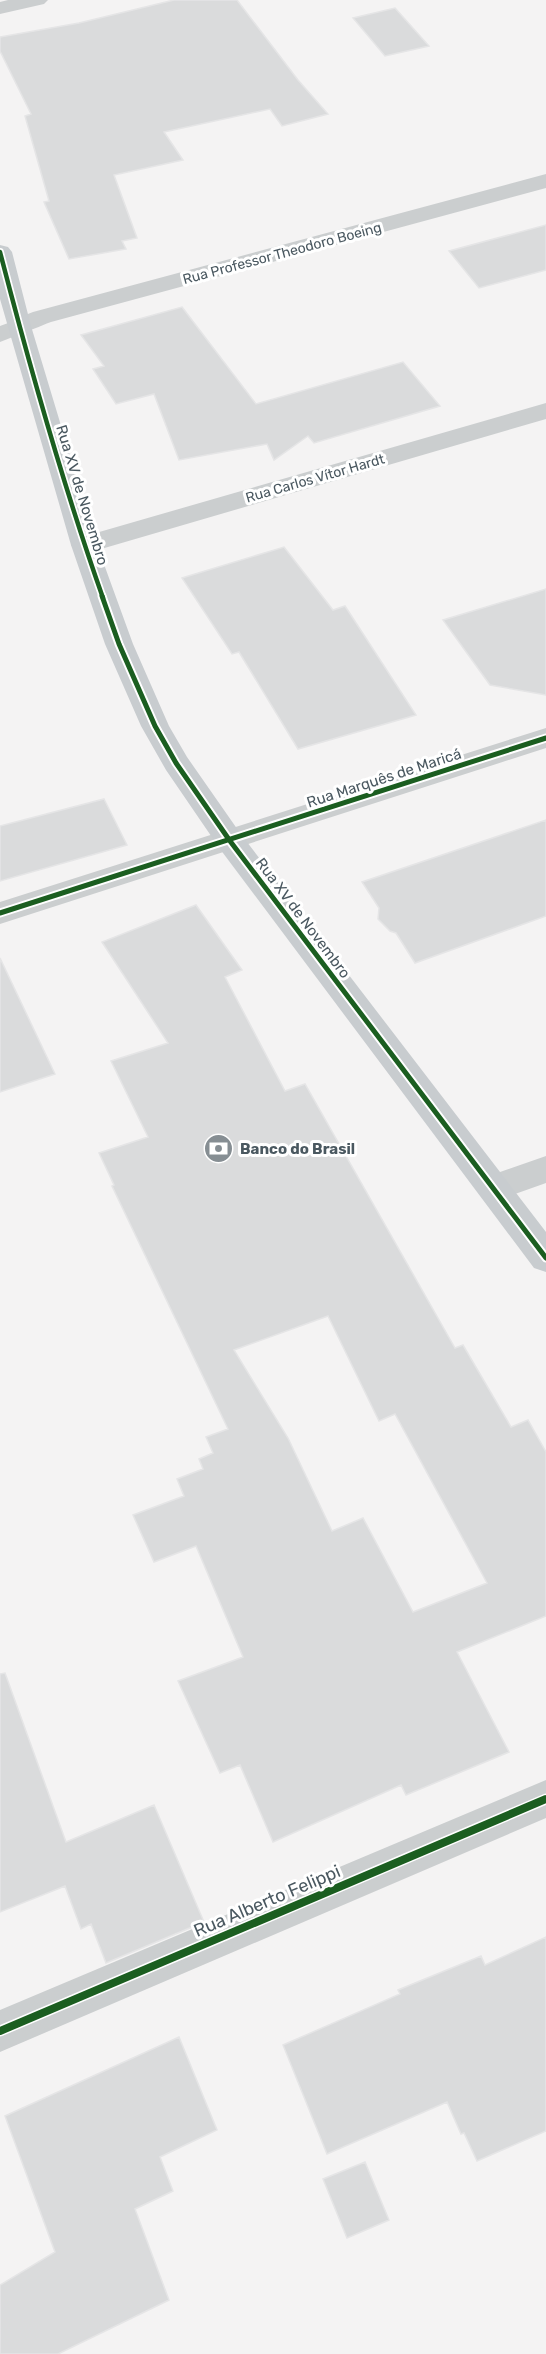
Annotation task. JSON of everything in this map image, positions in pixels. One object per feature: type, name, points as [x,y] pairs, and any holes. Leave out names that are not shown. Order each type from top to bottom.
[{"type":"main road","name":"Rua XV de Novembro","points":[[0,252],[10,330],[119,644],[155,726],[176,763],[230,841],[546,1258]]},
{"type":"street","points":[[0,8],[37,0]]},
{"type":"street","name":"Rua Professor Theodoro Boeing","points":[[10,330],[42,317],[546,181]]},
{"type":"street","name":"Rua Carlos Vítor Hardt","points":[[84,545],[546,411]]},
{"type":"street","name":"Rua Marquês de Maricá","points":[[0,913],[546,738]]},
{"type":"street","points":[[495,1188],[546,1169]]},
{"type":"street","name":"Rua Alberto Felippi","points":[[0,2031],[546,1799]]},
{"type":"building","points":[[174,0],[237,0],[298,80],[328,114],[282,126],[270,109],[164,132],[183,160],[114,175],[137,238],[122,241],[126,249],[69,259],[44,202],[49,201],[25,116],[31,114],[0,51],[0,37],[79,23]]},
{"type":"building","points":[[395,8],[429,46],[385,56],[353,18]]},
{"type":"building","points":[[546,225],[546,270],[479,288],[449,251]]},
{"type":"building","points":[[182,307],[256,404],[403,362],[440,406],[314,443],[308,436],[274,460],[267,444],[179,460],[154,394],[116,404],[93,369],[104,366],[81,335]]},
{"type":"building","points":[[284,547],[333,610],[345,606],[416,715],[298,749],[239,652],[232,654],[182,578]]},
{"type":"building","points":[[546,589],[546,695],[490,685],[443,620]]},
{"type":"building","points":[[104,799],[127,845],[0,881],[0,826]]},
{"type":"building","points":[[546,820],[546,916],[415,963],[396,933],[390,931],[378,919],[379,908],[362,882]]},
{"type":"building","points":[[196,905],[242,970],[225,977],[285,1091],[305,1084],[455,1348],[463,1345],[511,1427],[528,1420],[546,1452],[546,1616],[457,1652],[509,1752],[406,1795],[401,1785],[273,1842],[240,1765],[220,1773],[178,1681],[243,1657],[196,1546],[154,1562],[133,1515],[184,1496],[177,1479],[203,1469],[199,1459],[213,1453],[206,1437],[228,1429],[112,1186],[114,1185],[99,1153],[148,1137],[111,1061],[168,1043],[102,942]],"holes":[[[328,1316],[379,1421],[395,1414],[487,1583],[413,1612],[363,1518],[332,1531],[288,1438],[234,1350]]]},
{"type":"building","points":[[0,958],[55,1074],[0,1092]]},
{"type":"building","points":[[5,1673],[66,1842],[154,1805],[204,1922],[106,1963],[91,1924],[81,1929],[65,1886],[0,1912],[0,1674]]},
{"type":"building","points":[[546,1937],[546,2131],[477,2161],[464,2133],[461,2134],[447,2102],[327,2154],[283,2045],[400,1994],[398,1990],[481,1956],[485,1965]]},
{"type":"building","points":[[179,2037],[217,2130],[160,2157],[173,2191],[135,2209],[169,2300],[58,2354],[0,2354],[0,2285],[55,2252],[5,2116]]},
{"type":"building","points":[[365,2162],[389,2220],[347,2238],[323,2179]]},
{"type":"cycle path","points":[[0,252],[19,326],[84,545],[119,644],[155,726],[176,763],[230,841],[546,1258]]},
{"type":"cycle path","points":[[0,913],[546,738]]},
{"type":"cycle path","points":[[0,2031],[546,1799]]},
{"type":"place","name":"Banco do Brasil","points":[[219,1149]]}]
